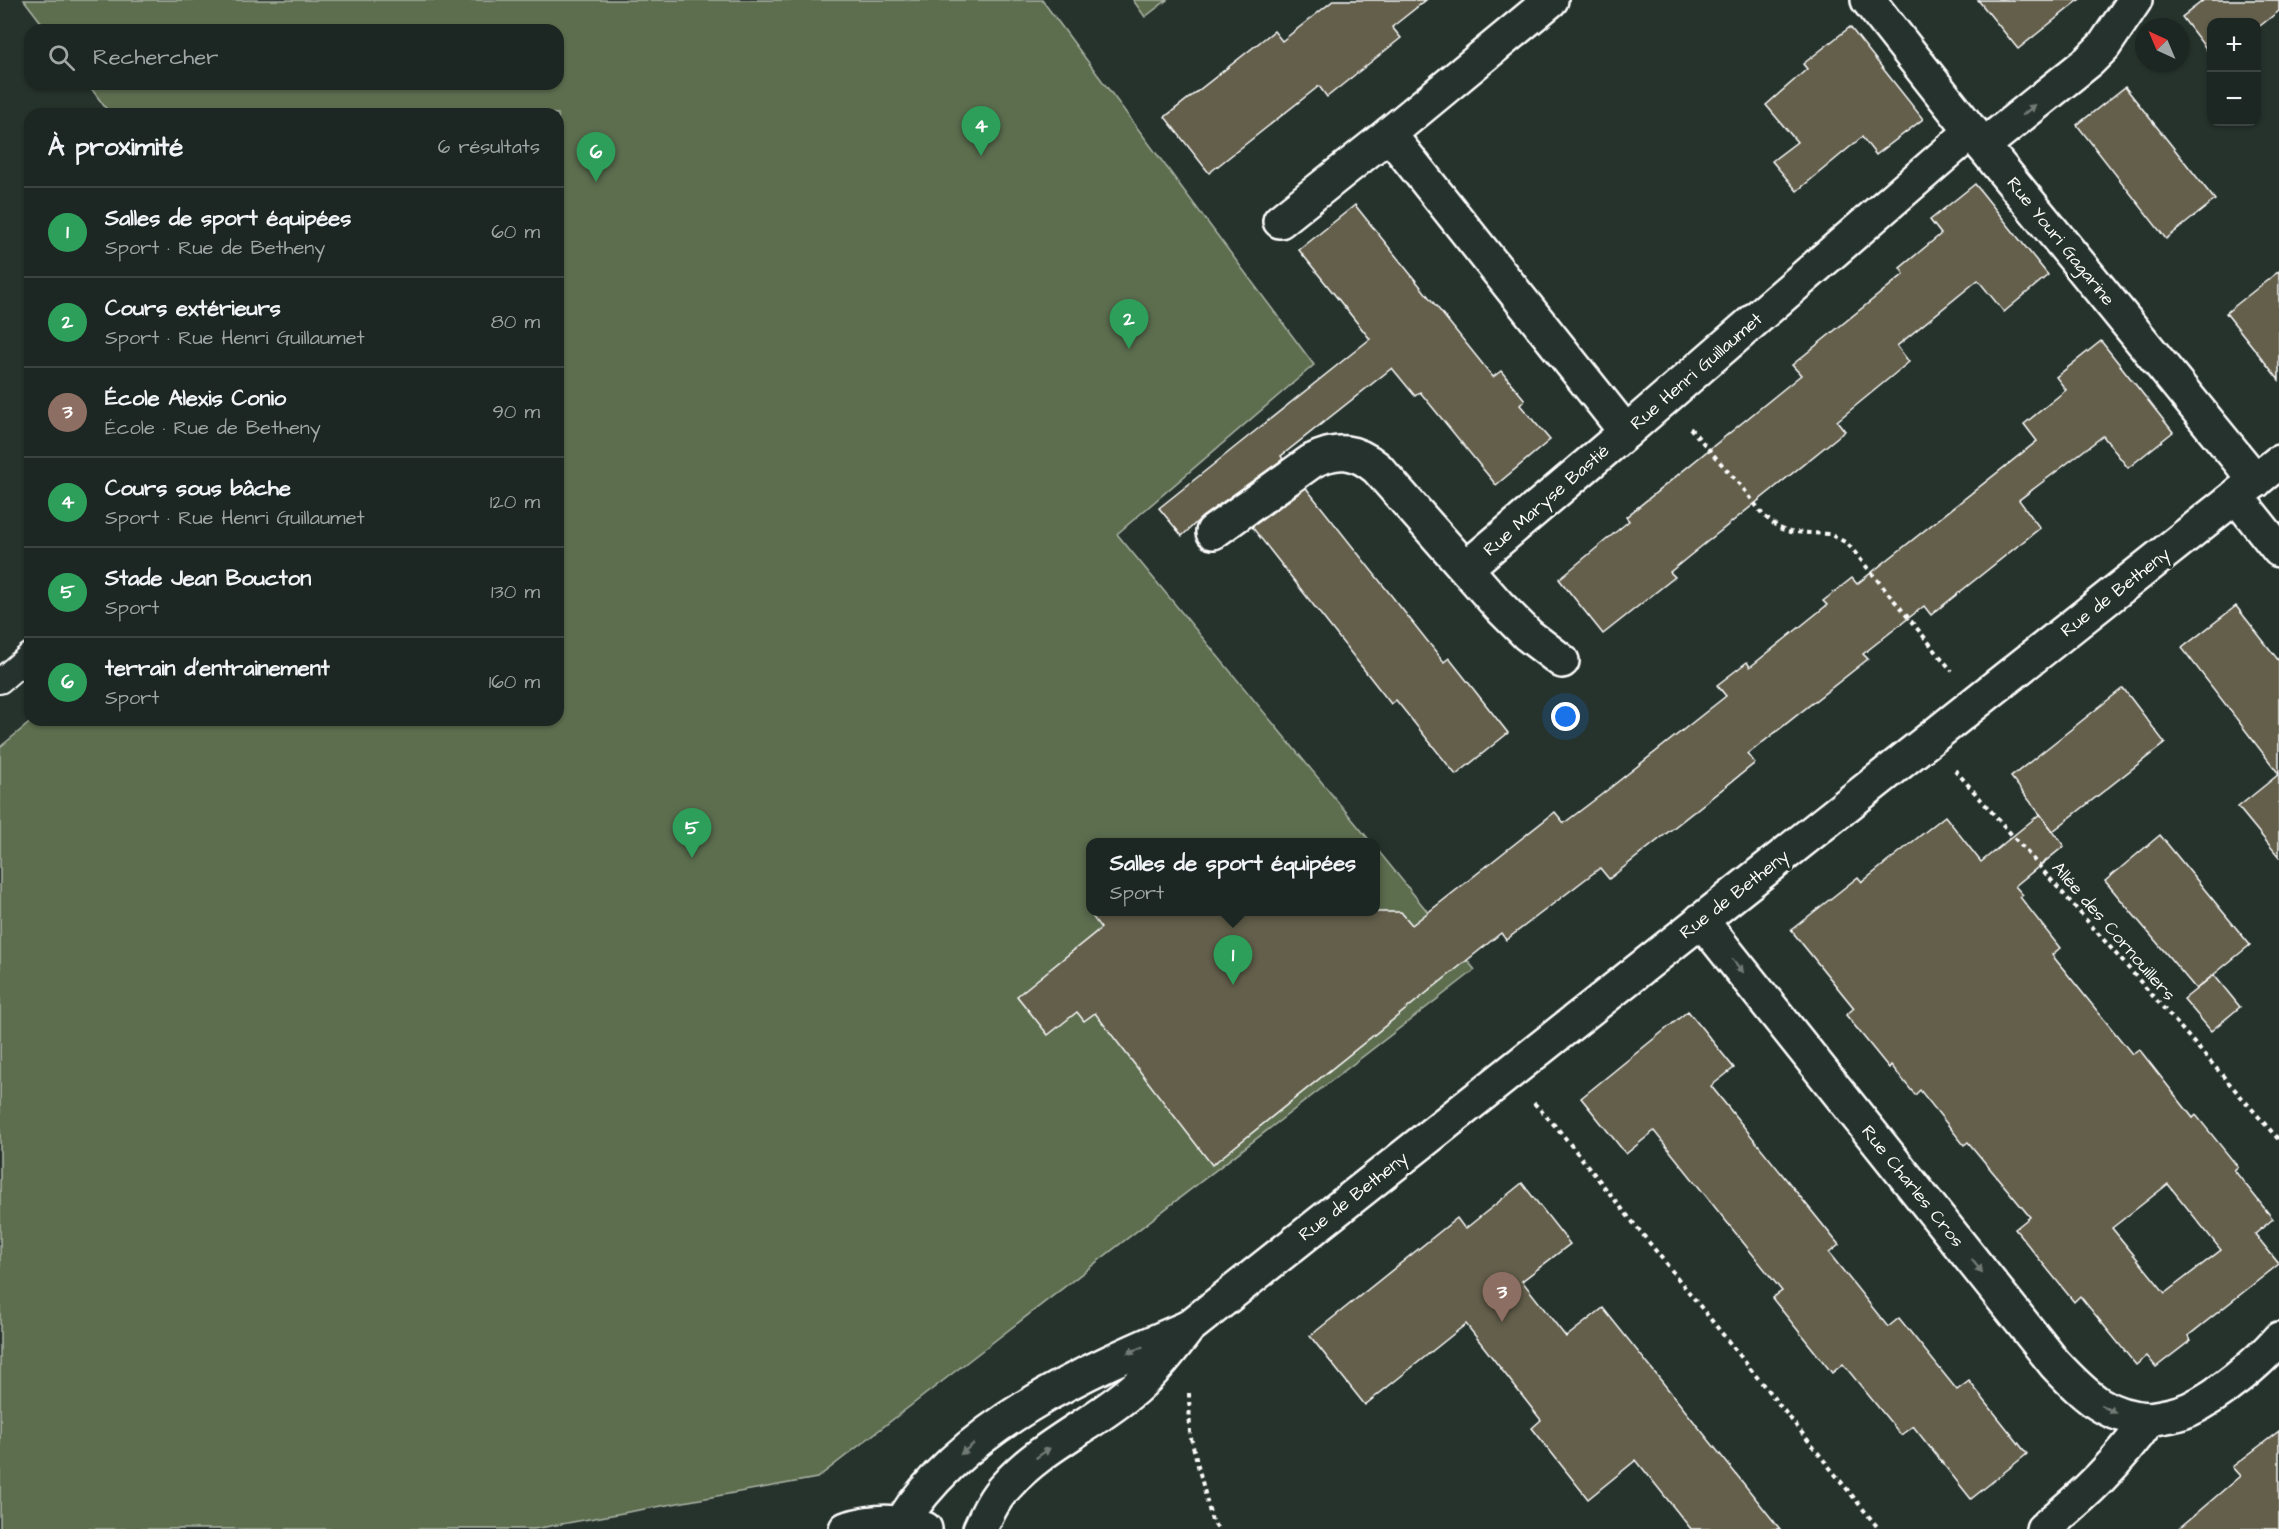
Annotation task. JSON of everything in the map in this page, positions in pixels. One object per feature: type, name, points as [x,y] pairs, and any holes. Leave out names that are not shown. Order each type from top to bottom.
[{"type":"street","points":[[1280,221],[1551,0]]},
{"type":"street","name":"Rue Youri Gagarine","points":[[1868,0],[2257,480],[2279,550]]},
{"type":"street","name":"Rue Henri Guillaumet","points":[[1389,134],[1626,432],[1978,138],[2089,62],[2104,46],[2135,0]]},
{"type":"street","name":"Rue Maryse Bastié","points":[[1466,568],[1626,432]]},
{"type":"street","name":"Rue Maryse Bastié","points":[[1213,532],[1325,454],[1350,453],[1365,458],[1377,468],[1498,606],[1528,635],[1563,661]]},
{"type":"street","name":"Rue de Betheny","points":[[980,1529],[1004,1487],[1026,1466],[1134,1389],[1164,1359],[1189,1327],[2257,480]]},
{"type":"street","name":"Rue Charles Cros","points":[[1701,920],[2055,1364],[2094,1402],[2129,1418],[2149,1419]]},
{"type":"street","name":"Rue de Betheny","points":[[846,1529],[868,1522],[913,1526],[915,1501],[949,1464],[1017,1413],[1116,1358],[1189,1327]]},
{"type":"street","points":[[2043,1529],[2102,1479],[2126,1452],[2149,1419],[2170,1416],[2190,1409],[2245,1371],[2279,1339]]},
{"type":"lane","points":[[0,681],[24,660]]},
{"type":"path","points":[[1664,399],[1747,493],[1763,515],[1779,528],[1790,532],[1829,534],[1847,543],[1978,701]]},
{"type":"path","name":"Allée des Cornouillers","points":[[1929,740],[2279,1140]]},
{"type":"path","points":[[1507,1074],[1558,1129],[1879,1529]]},
{"type":"path","points":[[1189,1385],[1190,1434],[1212,1521],[1218,1529]]},
{"type":"green space","points":[[24,0],[1042,0],[1314,365],[1117,534],[1368,838],[1086,838],[1086,916],[1380,916],[1380,853],[1475,970],[817,1478],[534,1529],[0,1529],[0,747],[26,726],[564,726],[564,108],[106,108],[92,90],[564,90],[564,24],[42,24]]},
{"type":"green space","points":[[1133,0],[1167,0],[1145,17]]},
{"type":"building","points":[[1334,0],[1426,0],[1392,27],[1401,38],[1327,97],[1319,86],[1209,173],[1165,117],[1274,31],[1282,41]]},
{"type":"building","points":[[1978,0],[2079,0],[2018,49]]},
{"type":"building","points":[[2204,0],[2279,0],[2279,11],[2261,25],[2261,18],[2207,18],[2207,50],[2189,26],[2189,18],[2182,17]]},
{"type":"building","points":[[1850,27],[1923,119],[1876,155],[1862,137],[1797,191],[1772,161],[1797,142],[1766,105],[1807,69],[1803,64]]},
{"type":"building","points":[[2125,87],[2215,200],[2166,239],[2077,125]]},
{"type":"building","points":[[1975,184],[2048,275],[2004,312],[1978,280],[1897,346],[1909,362],[1837,421],[1845,431],[1670,572],[1675,577],[1603,634],[1559,579],[1629,521],[1626,517],[1801,375],[1792,365],[1904,274],[1900,268],[1941,234],[1930,220]]},
{"type":"building","points":[[1355,205],[1493,377],[1501,371],[1525,400],[1520,405],[1550,440],[1496,485],[1420,392],[1415,396],[1392,368],[1281,456],[1283,459],[1202,517],[1182,536],[1159,508],[1370,339],[1299,250]]},
{"type":"building","points":[[2279,271],[2279,380],[2226,313]]},
{"type":"building","points":[[2101,341],[2173,432],[2128,468],[2103,436],[2019,500],[2040,528],[1931,615],[1924,606],[1863,654],[1868,659],[1748,754],[1755,763],[1609,879],[1600,868],[1506,940],[1501,933],[1212,1165],[1095,1013],[1084,1021],[1077,1012],[1048,1035],[1017,996],[1101,928],[1092,916],[1380,916],[1380,912],[1401,912],[1412,925],[1555,812],[1564,823],[1601,795],[1726,696],[1717,685],[1747,662],[1750,667],[1827,605],[1823,601],[1852,578],[1857,584],[2037,441],[2024,424],[2066,390],[2056,377]]},
{"type":"building","points":[[1306,488],[1444,662],[1449,658],[1508,733],[1456,775],[1396,700],[1391,704],[1252,527]]},
{"type":"building","points":[[2236,606],[2279,661],[2279,774],[2182,648]]},
{"type":"building","points":[[2123,688],[2165,743],[2053,831],[2011,777]]},
{"type":"building","points":[[2279,774],[2279,857],[2238,807]]},
{"type":"building","points":[[2040,814],[2064,846],[2015,886],[2023,895],[2020,897],[2060,948],[2052,955],[2132,1054],[2139,1049],[2193,1118],[2196,1115],[2238,1167],[2234,1170],[2273,1219],[2255,1234],[2279,1264],[2188,1336],[2191,1340],[2156,1367],[2147,1356],[2136,1365],[2080,1296],[2074,1302],[2015,1229],[2030,1217],[1968,1142],[1964,1145],[1920,1090],[1915,1095],[1891,1065],[1889,1068],[1846,1015],[1854,1008],[1791,930],[1858,877],[1862,882],[1945,816],[1981,862]],"holes":[[[2168,1184],[2221,1250],[2165,1293],[2112,1228]]]},
{"type":"building","points":[[2160,835],[2250,945],[2196,989],[2105,881]]},
{"type":"building","points":[[2214,975],[2240,1007],[2211,1031],[2184,999]]},
{"type":"building","points":[[1688,1011],[1734,1068],[1711,1086],[1839,1245],[1829,1253],[1888,1327],[1899,1318],[1957,1390],[1969,1381],[2027,1454],[1971,1499],[1913,1426],[1901,1435],[1843,1364],[1832,1373],[1772,1298],[1782,1291],[1654,1131],[1626,1154],[1581,1098]]},
{"type":"building","points":[[1522,1183],[1570,1244],[1522,1281],[1566,1337],[1603,1308],[1780,1529],[1691,1529],[1636,1460],[1588,1499],[1532,1428],[1541,1420],[1466,1324],[1365,1405],[1310,1336],[1457,1218],[1465,1229]]},
{"type":"building","points":[[2279,1431],[2279,1529],[2178,1529],[2240,1476],[2232,1467]]},
{"type":"place","name":"Cours sous bâche","points":[[981,156]]},
{"type":"place","name":"terrain d'entrainement","points":[[596,182]]},
{"type":"place","name":"Cours extérieurs","points":[[1129,349]]},
{"type":"place","name":"Stade Jean Boucton","points":[[692,858]]},
{"type":"place","name":"Salles de sport équipées","points":[[1233,985]]},
{"type":"place","name":"École Alexis Conio","points":[[1502,1322]]}]
